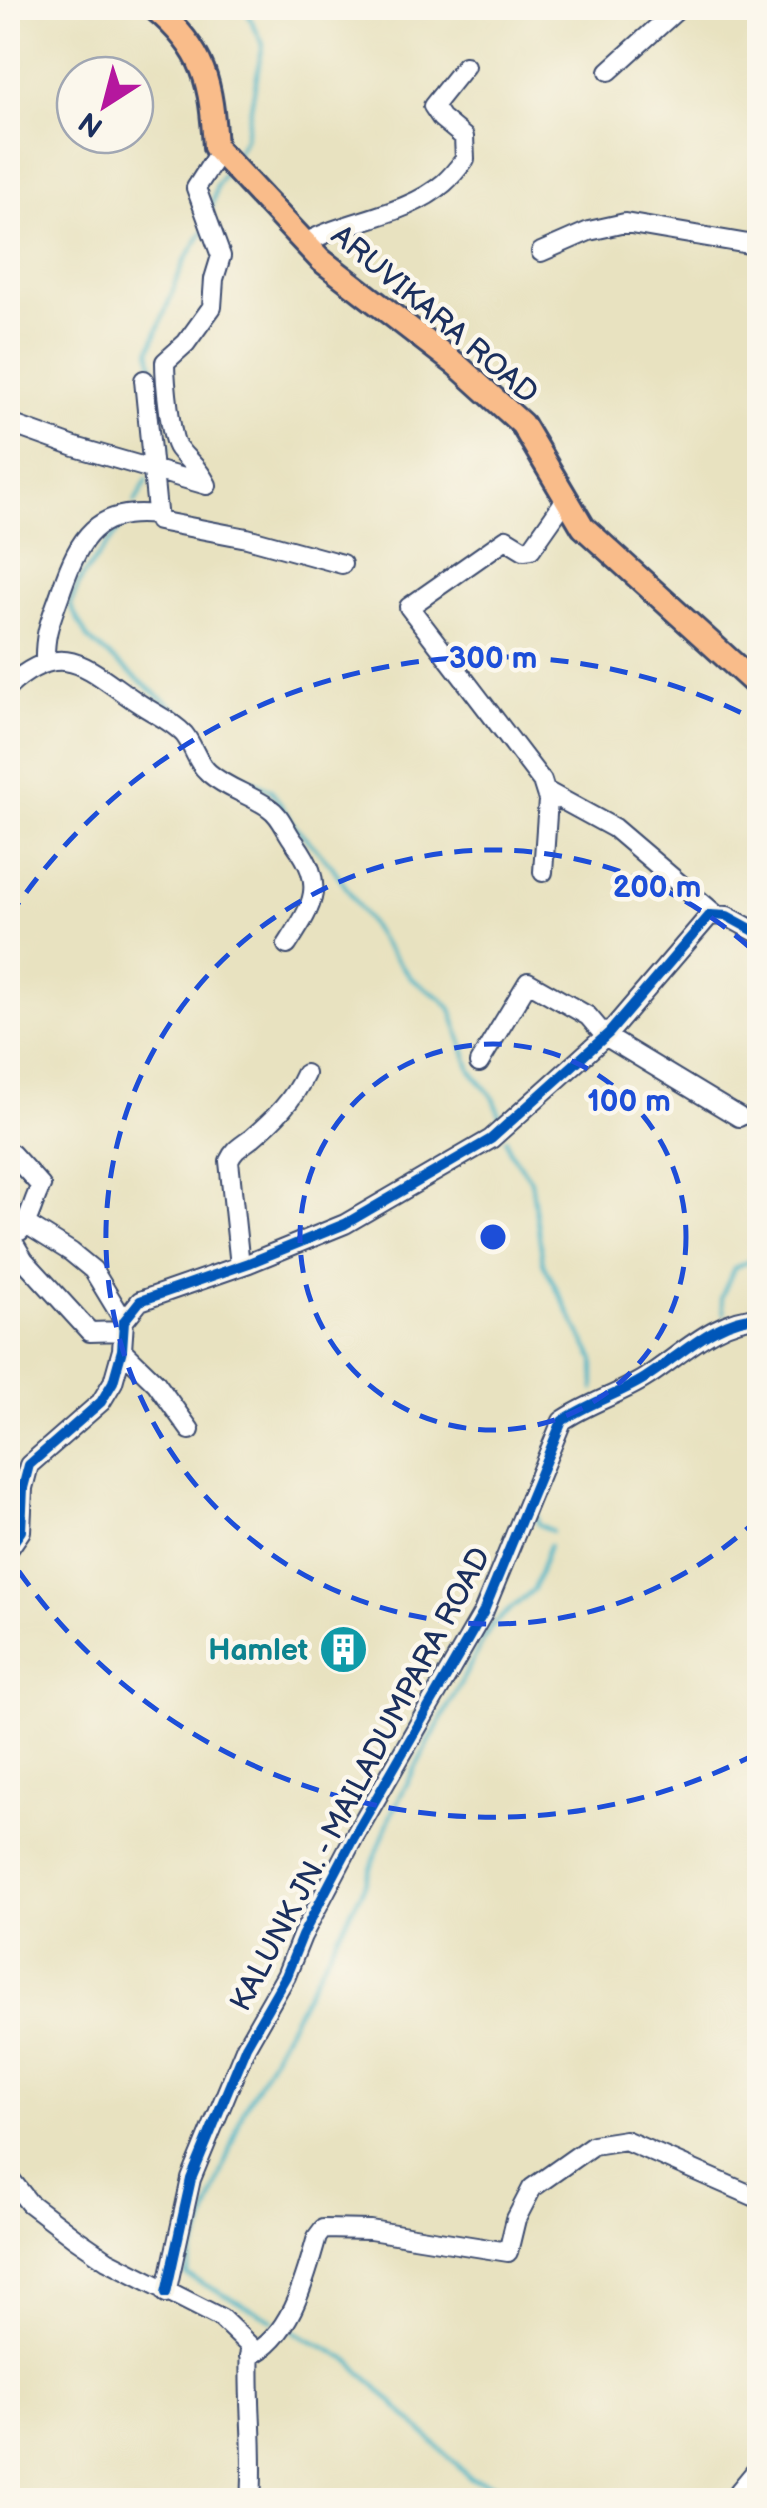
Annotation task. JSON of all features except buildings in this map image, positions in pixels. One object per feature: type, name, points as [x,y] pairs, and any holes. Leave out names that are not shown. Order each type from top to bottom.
[{"type":"main road","points":[[154,8],[200,57],[212,99],[218,152]]},
{"type":"main road","name":"ARUVIKARA ROAD","points":[[218,152],[322,260],[457,365],[522,424],[583,527],[760,688]]},
{"type":"street","points":[[609,71],[679,8]]},
{"type":"street","points":[[306,242],[326,231],[416,201],[444,184],[466,159],[464,137],[433,106],[465,66]]},
{"type":"street","points":[[8,423],[75,448],[206,485],[197,465],[174,445],[165,391],[165,362],[186,344],[212,307],[220,256],[196,188],[218,152]]},
{"type":"street","points":[[541,252],[590,231],[625,223],[760,246]]},
{"type":"street","points":[[144,380],[155,515]]},
{"type":"street","points":[[566,499],[530,549],[524,550],[506,539],[409,607],[546,791],[614,828],[715,914],[727,916],[760,934]]},
{"type":"street","points":[[45,663],[44,636],[50,615],[79,545],[112,516],[129,512],[155,515],[164,524],[247,538],[342,564]]},
{"type":"street","points":[[8,686],[23,672],[45,663],[76,662],[178,728],[199,763],[212,776],[258,800],[280,817],[307,857],[316,885],[302,922],[287,945]]},
{"type":"street","points":[[543,872],[546,791]]},
{"type":"street","points":[[8,1550],[21,1531],[23,1488],[29,1465],[101,1402],[113,1382],[123,1334],[140,1301],[345,1224],[490,1139],[605,1036],[706,919],[715,914]]},
{"type":"street","points":[[479,1064],[528,982],[588,1016],[605,1036],[740,1117]]},
{"type":"street","points":[[240,1266],[229,1161],[233,1152],[284,1108],[305,1074]]},
{"type":"street","points":[[12,1154],[41,1186],[15,1230],[24,1260],[90,1332],[123,1334]]},
{"type":"street","points":[[15,1230],[70,1252],[92,1270],[123,1334],[190,1430]]},
{"type":"street","name":"KALUNK JN. - MAILADUMPARA ROAD","points":[[166,2292],[191,2179],[246,2046],[286,1976],[302,1936],[354,1838],[483,1613],[562,1421],[644,1379],[730,1322],[760,1317]]},
{"type":"street","points":[[249,2356],[269,2345],[284,2324],[323,2229],[370,2230],[508,2252],[516,2219],[532,2188],[593,2144],[625,2140],[760,2200]]},
{"type":"street","points":[[8,2176],[28,2203],[60,2227],[108,2260],[221,2318],[250,2346],[252,2500]]},
{"type":"street","points":[[732,2500],[760,2466]]},
{"type":"waterway","points":[[236,154],[245,139],[263,44],[245,8]]},
{"type":"waterway","points":[[211,209],[224,174]]},
{"type":"waterway","points":[[159,399],[150,350],[184,262],[203,232]]},
{"type":"waterway","points":[[159,461],[167,443]]},
{"type":"waterway","points":[[135,502],[147,480]]},
{"type":"waterway","points":[[125,522],[82,577],[70,605],[88,639],[185,717],[219,764],[271,790],[295,826],[332,866],[384,945],[412,979],[451,1009],[471,1071],[495,1100],[500,1117]]},
{"type":"waterway","points":[[506,1139],[531,1180],[543,1263],[594,1360],[594,1389]]},
{"type":"waterway","points":[[724,1313],[721,1298],[734,1268],[760,1256]]},
{"type":"waterway","points":[[539,1498],[577,1422]]},
{"type":"waterway","points":[[535,1506],[538,1524],[552,1531]]},
{"type":"waterway","points":[[273,2320],[186,2275],[243,2111],[364,1887],[392,1812],[491,1626],[534,1589],[549,1545]]},
{"type":"waterway","points":[[294,2331],[349,2360],[470,2478],[547,2500]]},
{"type":"cycle path","points":[[8,1550],[21,1531],[23,1488],[29,1465],[101,1402],[113,1382],[122,1350],[124,1321],[140,1301],[345,1224],[491,1139],[609,1033],[710,915],[727,916],[760,934]]},
{"type":"cycle path","points":[[166,2293],[191,2179],[246,2046],[286,1976],[302,1936],[354,1837],[483,1613],[562,1421],[645,1378],[714,1331],[760,1317]]},
{"type":"place","name":"Hamlet","points":[[343,1650]]}]
